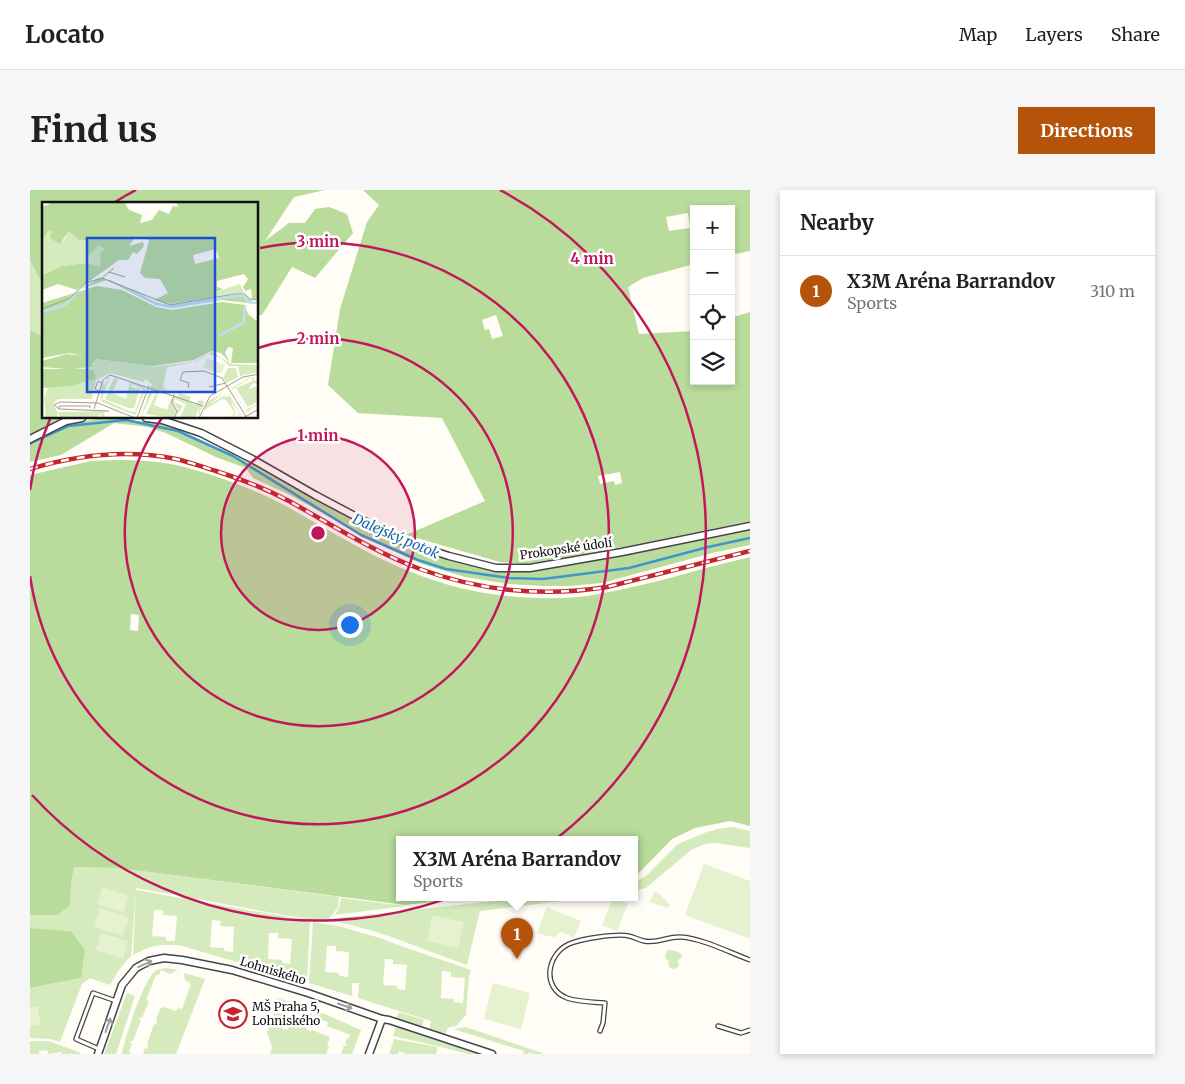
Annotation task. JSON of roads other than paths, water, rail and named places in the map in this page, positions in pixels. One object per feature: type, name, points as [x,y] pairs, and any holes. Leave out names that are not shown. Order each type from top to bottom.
[{"type":"street","points":[[30,439],[66,421],[77,419]]},
{"type":"street","name":"Prokopské údolí","points":[[154,419],[201,433],[402,541],[496,568],[530,568],[622,552],[750,526]]},
{"type":"street","name":"Lohniského","points":[[99,1052],[122,985],[136,968],[148,961],[164,958],[232,970],[492,1054]]},
{"type":"street","points":[[369,1054],[382,1019]]},
{"type":"lane","points":[[600,1032],[605,1003],[565,997],[553,987],[549,972],[551,962],[563,947],[570,943],[614,935],[630,936],[643,941],[654,942],[679,937],[693,939],[750,960]]},
{"type":"lane","points":[[99,1052],[76,1039],[93,993],[116,1001]]},
{"type":"lane","points":[[718,1026],[741,1033],[750,1030]]},
{"type":"waterway","name":"Dalejský potok","points":[[30,444],[68,426],[126,420],[178,431],[233,456],[361,535],[418,560],[446,569],[509,578],[543,579],[629,568],[750,538]]},
{"type":"railway","points":[[30,469],[66,460],[102,455],[139,454],[181,460],[235,477],[271,492],[337,529],[420,569],[466,582],[512,590],[560,592],[607,587],[750,551]]},
{"type":"place","name":"X3M Aréna Barrandov","points":[[517,959]]},
{"type":"place","name":"MŠ Praha 5, Lohniského","points":[[233,1014]]}]
